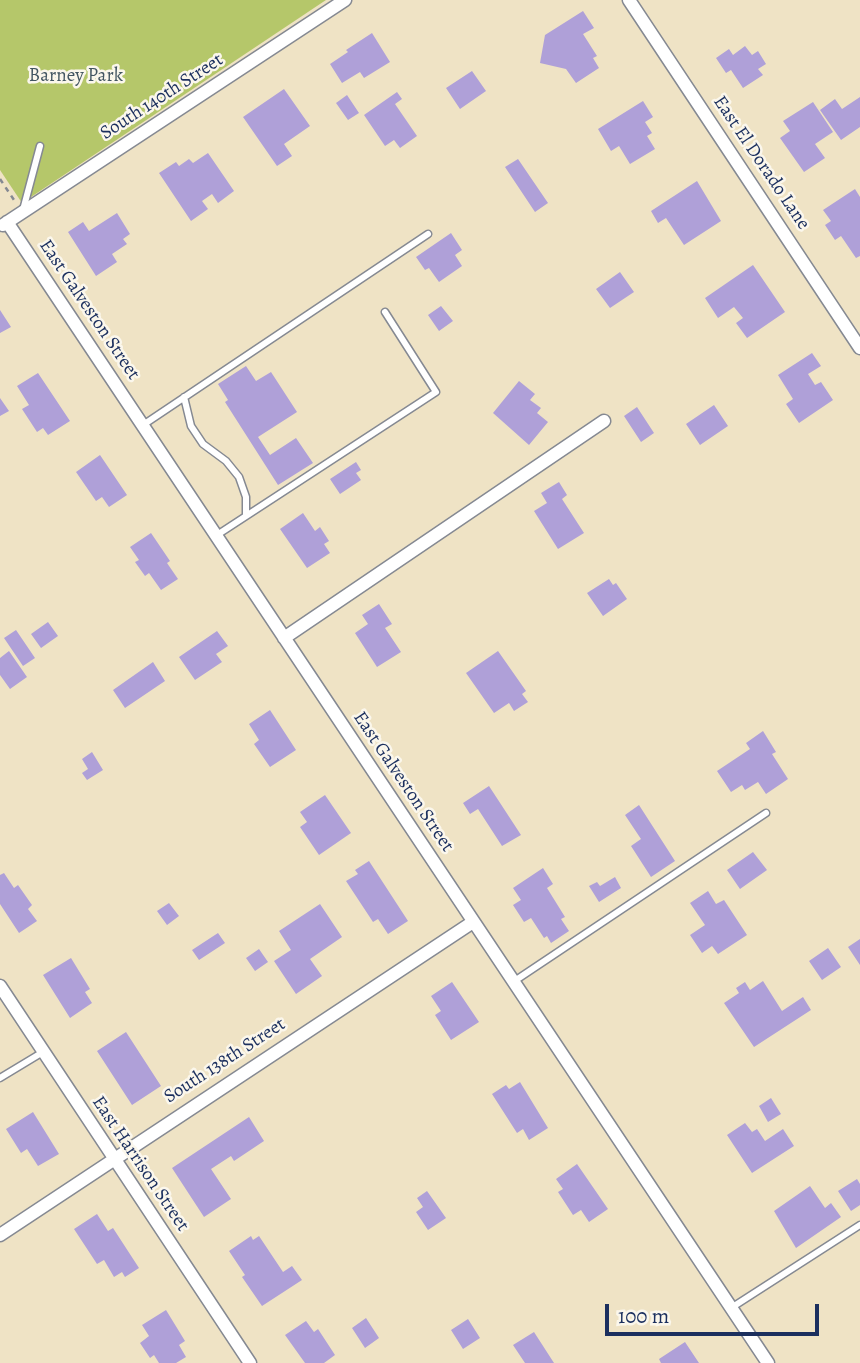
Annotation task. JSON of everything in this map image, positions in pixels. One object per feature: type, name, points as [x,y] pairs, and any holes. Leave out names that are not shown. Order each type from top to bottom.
[{"type":"street","name":"South 140th Street","points":[[4,224],[345,0]]},
{"type":"street","name":"East El Dorado Lane","points":[[629,0],[860,348]]},
{"type":"street","name":"East Galveston Street","points":[[4,224],[143,425],[215,537],[768,1363]]},
{"type":"street","points":[[284,638],[604,421]]},
{"type":"street","name":"South 138th Street","points":[[0,1235],[473,922]]},
{"type":"street","name":"East Harrison Street","points":[[0,986],[250,1363]]},
{"type":"lane","points":[[22,211],[40,146]]},
{"type":"lane","points":[[143,425],[428,234]]},
{"type":"lane","points":[[215,537],[436,392],[385,312]]},
{"type":"lane","points":[[184,397],[191,426],[204,443],[226,461],[239,477],[246,497],[246,516]]},
{"type":"lane","points":[[513,982],[766,813]]},
{"type":"lane","points":[[0,1078],[43,1052]]},
{"type":"lane","points":[[732,1308],[860,1225]]},
{"type":"path","points":[[0,179],[22,211]]},
{"type":"green space","name":"Barney Park","points":[[0,0],[326,0],[22,203],[0,170]]},
{"type":"building","points":[[583,11],[594,28],[583,34],[597,56],[593,58],[599,68],[576,83],[566,69],[540,63],[545,35]]},
{"type":"building","points":[[372,33],[390,62],[364,78],[360,72],[342,83],[330,64]]},
{"type":"building","points":[[745,46],[752,55],[758,51],[766,64],[758,69],[763,75],[743,88],[731,70],[726,73],[716,58],[729,49],[733,55]]},
{"type":"building","points":[[472,71],[486,91],[460,109],[446,88]]},
{"type":"building","points":[[284,89],[310,126],[284,144],[292,156],[277,166],[243,117]]},
{"type":"building","points":[[397,92],[402,99],[395,104],[417,136],[400,148],[394,140],[385,146],[364,115]]},
{"type":"building","points":[[347,95],[359,113],[348,120],[336,103]]},
{"type":"building","points":[[860,97],[860,127],[841,140],[820,110],[835,99],[842,109]]},
{"type":"building","points":[[643,101],[653,117],[645,122],[652,133],[647,136],[655,149],[630,164],[619,146],[611,151],[598,129]]},
{"type":"building","points":[[813,102],[833,132],[815,144],[825,158],[804,172],[780,138],[790,131],[783,121]]},
{"type":"building","points":[[208,153],[234,191],[218,203],[212,194],[202,201],[208,209],[191,221],[159,173],[176,162],[179,166],[189,159],[193,163]]},
{"type":"building","points":[[518,159],[548,203],[535,212],[505,167]]},
{"type":"building","points":[[697,181],[721,221],[684,245],[666,218],[658,223],[651,211]]},
{"type":"building","points":[[855,189],[860,197],[860,256],[856,258],[841,236],[835,240],[825,225],[831,221],[823,210]]},
{"type":"building","points":[[117,213],[130,234],[123,239],[127,244],[112,254],[117,262],[96,276],[68,232],[83,222],[89,231]]},
{"type":"building","points":[[451,233],[462,250],[455,255],[462,266],[439,282],[429,268],[425,270],[416,257]]},
{"type":"building","points":[[753,265],[785,312],[747,338],[736,323],[743,318],[734,307],[718,318],[705,298]]},
{"type":"building","points":[[620,272],[634,292],[610,308],[596,289]]},
{"type":"building","points":[[441,306],[453,321],[439,331],[428,315]]},
{"type":"building","points":[[0,310],[11,327],[0,333]]},
{"type":"building","points":[[812,353],[821,366],[808,374],[815,385],[821,382],[833,400],[799,423],[786,404],[793,399],[778,375]]},
{"type":"building","points":[[246,366],[256,381],[271,372],[297,412],[258,437],[270,455],[296,438],[313,463],[278,485],[225,402],[228,400],[218,384]]},
{"type":"building","points":[[38,373],[70,421],[48,435],[43,428],[37,432],[22,409],[29,405],[17,386]]},
{"type":"building","points":[[519,381],[535,394],[530,400],[541,408],[537,413],[548,422],[529,445],[493,413]]},
{"type":"building","points":[[0,398],[9,411],[0,416]]},
{"type":"building","points":[[714,405],[728,426],[700,445],[686,424]]},
{"type":"building","points":[[637,407],[654,433],[641,442],[624,416]]},
{"type":"building","points":[[100,455],[127,495],[109,507],[102,497],[96,501],[76,472]]},
{"type":"building","points":[[356,462],[361,470],[356,473],[361,480],[340,494],[330,479]]},
{"type":"building","points":[[559,482],[567,495],[562,499],[584,533],[558,549],[534,511],[547,503],[541,493]]},
{"type":"building","points":[[303,513],[315,531],[320,527],[329,541],[324,544],[330,553],[307,568],[280,529]]},
{"type":"building","points":[[151,533],[170,561],[167,563],[178,579],[161,590],[149,573],[145,576],[135,562],[139,560],[130,547]]},
{"type":"building","points":[[609,579],[613,585],[616,583],[627,599],[603,616],[587,593]]},
{"type":"building","points":[[379,604],[392,624],[385,628],[401,652],[377,667],[355,633],[368,624],[362,615]]},
{"type":"building","points":[[48,622],[58,636],[41,648],[31,634]]},
{"type":"building","points":[[16,630],[35,658],[23,666],[4,638]]},
{"type":"building","points":[[217,631],[228,646],[216,654],[222,662],[195,680],[179,657]]},
{"type":"building","points":[[9,651],[27,677],[10,689],[0,675],[0,658]]},
{"type":"building","points":[[498,651],[526,691],[522,694],[528,702],[514,711],[509,703],[494,713],[466,673]]},
{"type":"building","points":[[153,662],[165,681],[125,708],[113,690]]},
{"type":"building","points":[[270,710],[296,750],[270,767],[254,744],[259,740],[249,724]]},
{"type":"building","points":[[763,731],[776,752],[772,754],[788,779],[766,794],[758,782],[745,790],[742,785],[731,792],[717,771],[750,749],[746,743]]},
{"type":"building","points":[[92,752],[103,770],[87,780],[82,773],[88,769],[82,759]]},
{"type":"building","points":[[489,786],[521,835],[502,846],[478,809],[470,814],[463,803]]},
{"type":"building","points":[[325,795],[351,833],[319,855],[300,827],[307,822],[300,812]]},
{"type":"building","points":[[639,805],[675,861],[651,877],[631,846],[641,839],[625,815]]},
{"type":"building","points":[[753,852],[767,870],[740,889],[727,870]]},
{"type":"building","points":[[369,861],[408,921],[388,934],[378,919],[373,922],[346,881],[358,874],[355,870]]},
{"type":"building","points":[[543,868],[553,884],[547,888],[565,917],[561,919],[569,931],[551,943],[547,936],[544,938],[531,918],[524,922],[513,905],[521,900],[513,888]]},
{"type":"building","points":[[4,873],[14,888],[18,885],[32,905],[28,909],[37,921],[19,933],[0,904],[0,875]]},
{"type":"building","points":[[615,877],[621,888],[599,902],[589,886],[597,882],[600,886]]},
{"type":"building","points":[[708,891],[716,904],[724,900],[747,935],[718,954],[712,946],[702,953],[690,935],[705,925],[690,903]]},
{"type":"building","points":[[169,903],[179,916],[167,925],[157,911]]},
{"type":"building","points":[[320,904],[342,937],[310,959],[322,976],[296,994],[274,961],[291,950],[279,931]]},
{"type":"building","points":[[218,933],[225,943],[199,960],[192,950]]},
{"type":"building","points":[[860,939],[860,965],[848,947]]},
{"type":"building","points":[[828,948],[841,967],[822,980],[809,961]]},
{"type":"building","points":[[259,949],[268,962],[255,971],[246,958]]},
{"type":"building","points":[[71,958],[90,989],[85,992],[92,1003],[70,1018],[43,975]]},
{"type":"building","points":[[763,981],[782,1011],[803,997],[811,1010],[754,1047],[724,1003],[739,993],[736,988],[745,982],[750,990]]},
{"type":"building","points":[[452,982],[479,1022],[451,1040],[435,1015],[441,1011],[431,996]]},
{"type":"building","points":[[126,1032],[161,1086],[132,1105],[97,1051]]},
{"type":"building","points":[[520,1082],[548,1128],[529,1140],[523,1129],[517,1133],[492,1094],[506,1085],[509,1089]]},
{"type":"building","points":[[771,1098],[781,1114],[768,1122],[759,1106]]},
{"type":"building","points":[[33,1112],[59,1154],[38,1166],[27,1149],[21,1153],[6,1129]]},
{"type":"building","points":[[249,1117],[264,1141],[234,1161],[231,1156],[211,1169],[231,1199],[204,1217],[172,1168]]},
{"type":"building","points":[[745,1123],[752,1132],[757,1129],[765,1141],[783,1129],[794,1146],[752,1173],[727,1135]]},
{"type":"building","points":[[577,1164],[608,1209],[589,1222],[581,1210],[573,1215],[558,1192],[563,1189],[556,1179]]},
{"type":"building","points":[[857,1179],[860,1184],[860,1205],[851,1211],[838,1191]]},
{"type":"building","points":[[810,1186],[825,1208],[831,1203],[841,1217],[796,1248],[774,1211]]},
{"type":"building","points":[[427,1191],[446,1218],[428,1230],[416,1212],[423,1207],[417,1198]]},
{"type":"building","points":[[97,1214],[108,1231],[113,1228],[139,1268],[125,1277],[122,1272],[114,1277],[104,1260],[97,1264],[74,1229]]},
{"type":"building","points":[[251,1236],[253,1240],[259,1236],[283,1272],[292,1266],[302,1280],[262,1306],[242,1277],[245,1275],[229,1251]]},
{"type":"building","points":[[166,1310],[185,1341],[179,1345],[186,1357],[176,1363],[159,1363],[154,1355],[150,1358],[140,1343],[149,1336],[142,1325]]},
{"type":"building","points":[[366,1318],[379,1338],[365,1348],[352,1328]]},
{"type":"building","points":[[468,1319],[480,1338],[463,1349],[451,1330]]},
{"type":"building","points":[[306,1321],[314,1332],[318,1329],[335,1355],[324,1363],[305,1363],[285,1335]]},
{"type":"building","points":[[534,1332],[554,1363],[525,1363],[513,1345]]},
{"type":"building","points":[[685,1342],[699,1363],[661,1363],[659,1359]]}]
